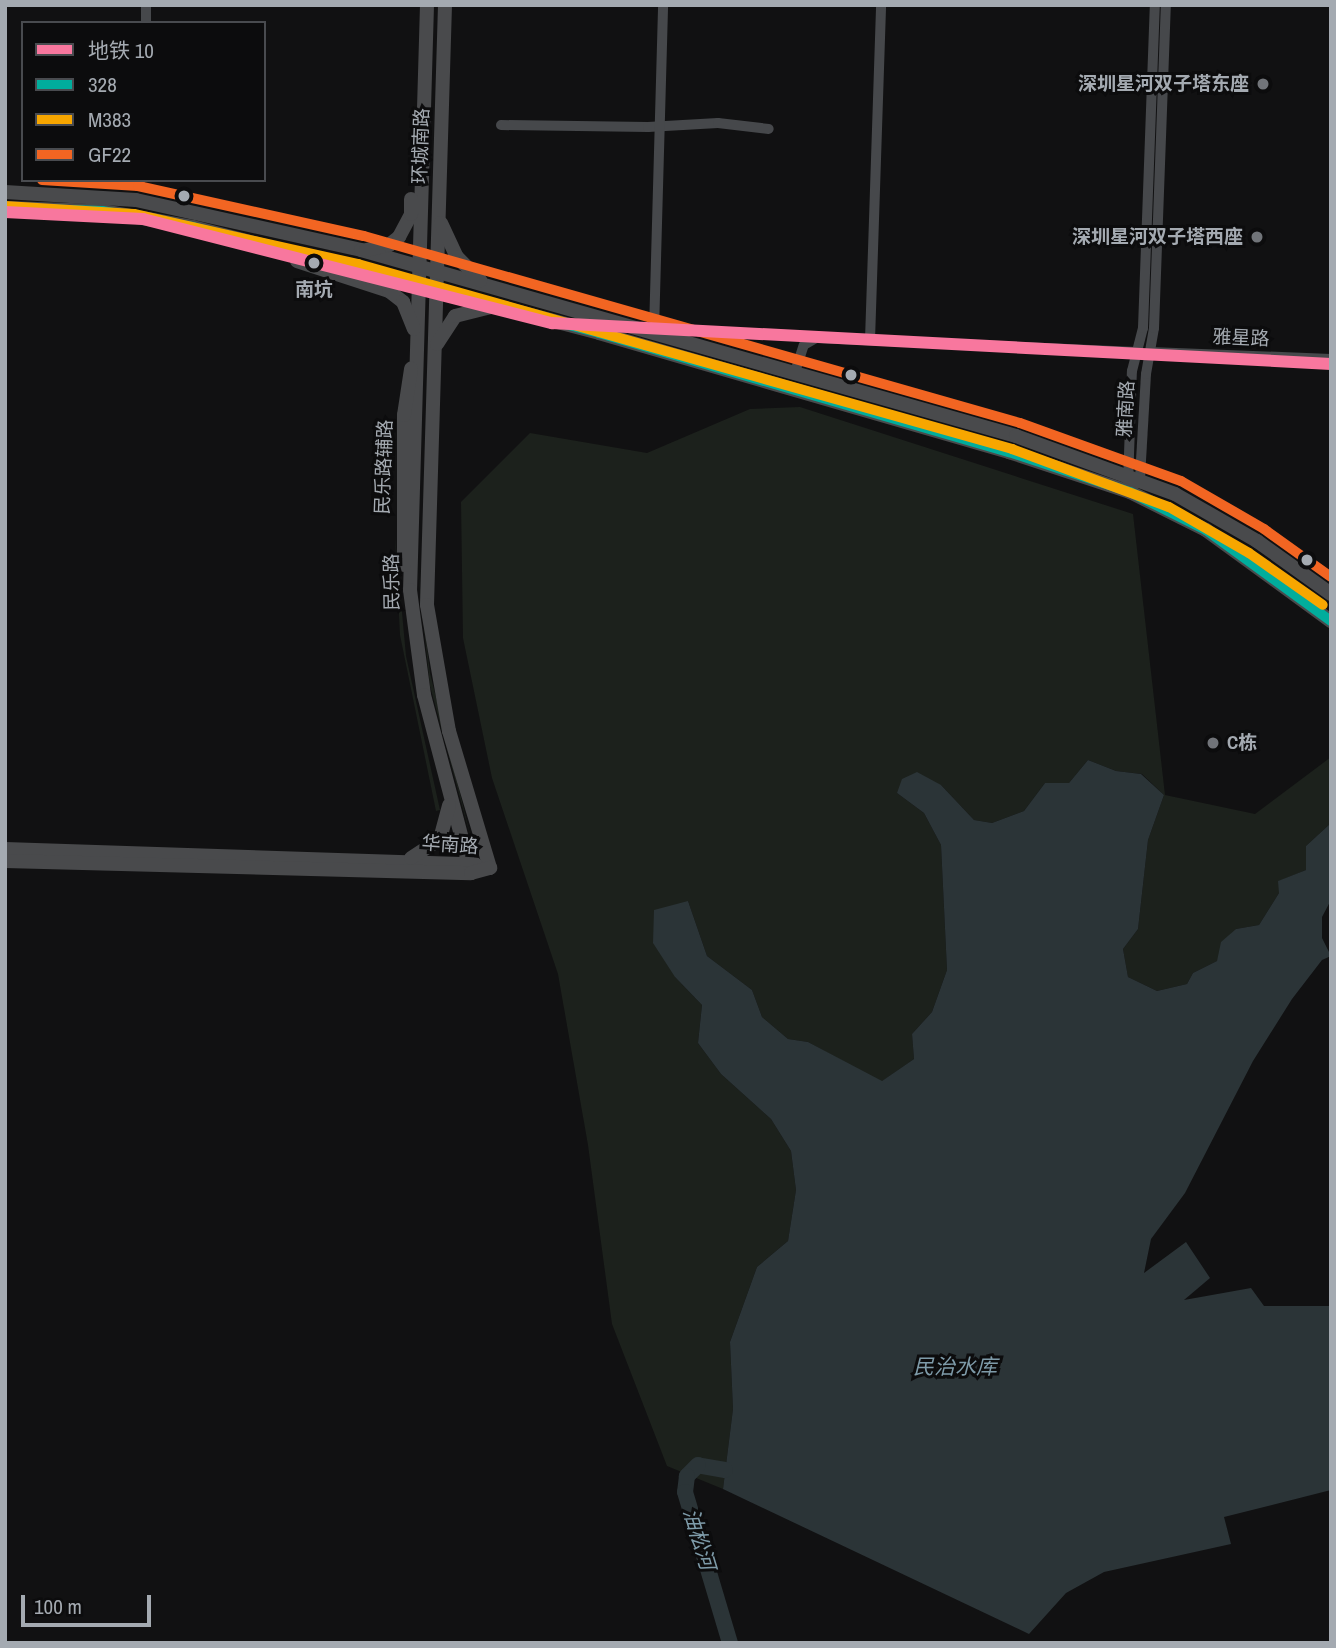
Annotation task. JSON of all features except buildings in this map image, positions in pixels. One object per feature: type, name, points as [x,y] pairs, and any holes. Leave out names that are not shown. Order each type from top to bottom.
[{"type":"main road","name":"环城南路","points":[[418,283],[426,5]]},
{"type":"main road","name":"环城南路","points":[[436,288],[446,5]]},
{"type":"main road","points":[[361,250],[389,245],[406,227],[422,141],[441,141]]},
{"type":"main road","points":[[5,192],[136,200],[361,250],[795,372],[1133,475],[1217,516],[1331,594]]},
{"type":"main road","points":[[5,208],[135,215],[246,241],[509,308],[1009,452],[1129,492],[1206,530],[1331,621]]},
{"type":"main road","points":[[438,208],[457,257],[476,278],[491,285]]},
{"type":"main road","points":[[246,241],[389,291],[407,310],[418,346]]},
{"type":"main road","name":"民乐路","points":[[418,283],[410,590],[417,660],[448,796],[469,868]]},
{"type":"main road","name":"民乐路","points":[[436,288],[426,567],[430,644],[460,775],[490,868]]},
{"type":"main road","points":[[434,355],[443,330],[455,316],[472,308],[509,308]]},
{"type":"main road","points":[[403,861],[426,852],[440,839],[447,820],[448,796]]},
{"type":"main road","name":"华南路","points":[[5,849],[403,861],[469,868]]},
{"type":"main road","name":"华南路","points":[[5,861],[490,868]]},
{"type":"street","points":[[654,331],[663,5]]},
{"type":"street","points":[[870,340],[881,5]]},
{"type":"street","name":"雅南路","points":[[1133,475],[1132,371],[1143,328],[1155,5]]},
{"type":"street","name":"雅南路","points":[[1133,475],[1150,352],[1166,5]]},
{"type":"street","points":[[501,125],[648,127],[660,124],[769,129]]},
{"type":"street","points":[[795,372],[809,340],[870,340],[1137,352]]},
{"type":"street","name":"雅星路","points":[[1150,352],[1331,359]]},
{"type":"street","points":[[1129,492],[1133,475]]},
{"type":"shaded area","points":[[800,407],[1133,514],[1165,795],[1255,814],[1331,757],[1331,823],[1306,846],[1306,870],[1279,881],[1279,893],[1259,925],[1236,929],[1217,961],[1193,973],[1187,984],[1157,991],[1128,977],[1123,949],[1138,929],[1148,840],[1164,795],[1142,774],[1116,771],[1088,760],[1069,783],[1045,783],[1024,811],[992,823],[974,820],[941,785],[897,793],[924,813],[941,845],[947,970],[932,1012],[912,1034],[914,1059],[881,1082],[808,1042],[788,1039],[762,1017],[752,990],[707,956],[688,901],[675,977],[702,1005],[698,1043],[721,1074],[771,1119],[791,1151],[796,1190],[788,1241],[757,1267],[730,1342],[733,1409],[723,1489],[667,1466],[612,1324],[588,1145],[558,974],[492,778],[463,638],[461,502],[530,433],[647,453],[750,409]]},
{"type":"shaded area","points":[[395,536],[406,656],[440,810],[436,811],[400,635]]},
{"type":"shaded area","points":[[417,561],[430,673],[474,850],[430,686]]},
{"type":"water","name":"民治水库","points":[[1088,760],[1116,771],[1141,774],[1164,795],[1148,840],[1138,929],[1123,949],[1128,977],[1157,991],[1187,984],[1193,973],[1217,961],[1221,942],[1236,929],[1259,925],[1279,893],[1278,881],[1306,870],[1306,846],[1331,823],[1331,900],[1322,917],[1322,938],[1331,956],[1322,960],[1292,999],[1253,1061],[1185,1193],[1151,1239],[1144,1273],[1186,1242],[1210,1278],[1184,1300],[1251,1288],[1264,1306],[1331,1306],[1331,1490],[1224,1517],[1231,1544],[1104,1572],[1066,1593],[1029,1634],[723,1489],[733,1409],[730,1342],[757,1267],[788,1241],[796,1190],[791,1151],[771,1119],[721,1074],[698,1043],[702,1005],[675,977],[653,943],[654,910],[688,901],[707,956],[752,990],[762,1017],[788,1039],[808,1042],[882,1081],[914,1059],[912,1034],[932,1012],[947,970],[941,845],[924,813],[897,793],[902,779],[917,772],[941,785],[974,820],[992,823],[1024,811],[1045,783],[1069,783]]},
{"type":"waterway","name":"油松河","points":[[725,1470],[698,1465],[687,1476],[685,1492],[730,1643]]},
{"type":"metro line","name":"10","points":[[5,212],[143,219],[552,323],[1331,364]]},
{"type":"transit line","name":"GF22","points":[[74,182],[138,186],[364,236],[1020,423],[1181,481],[1264,529],[1331,577]]},
{"type":"transit line","name":"M383","points":[[5,206],[134,214],[358,264],[1012,449],[1169,507],[1249,553],[1323,605]]},
{"type":"transit line","name":"328","points":[[5,208],[102,211],[193,227],[599,333],[1009,452],[1130,492],[1206,530],[1331,621]]},
{"type":"place","name":"深圳星河双子塔东座","points":[[1263,84]]},
{"type":"place","name":"深圳星河双子塔西座","points":[[1257,237]]},
{"type":"place","name":"南坑","points":[[314,263]]},
{"type":"place","name":"C栋","points":[[1213,743]]}]
